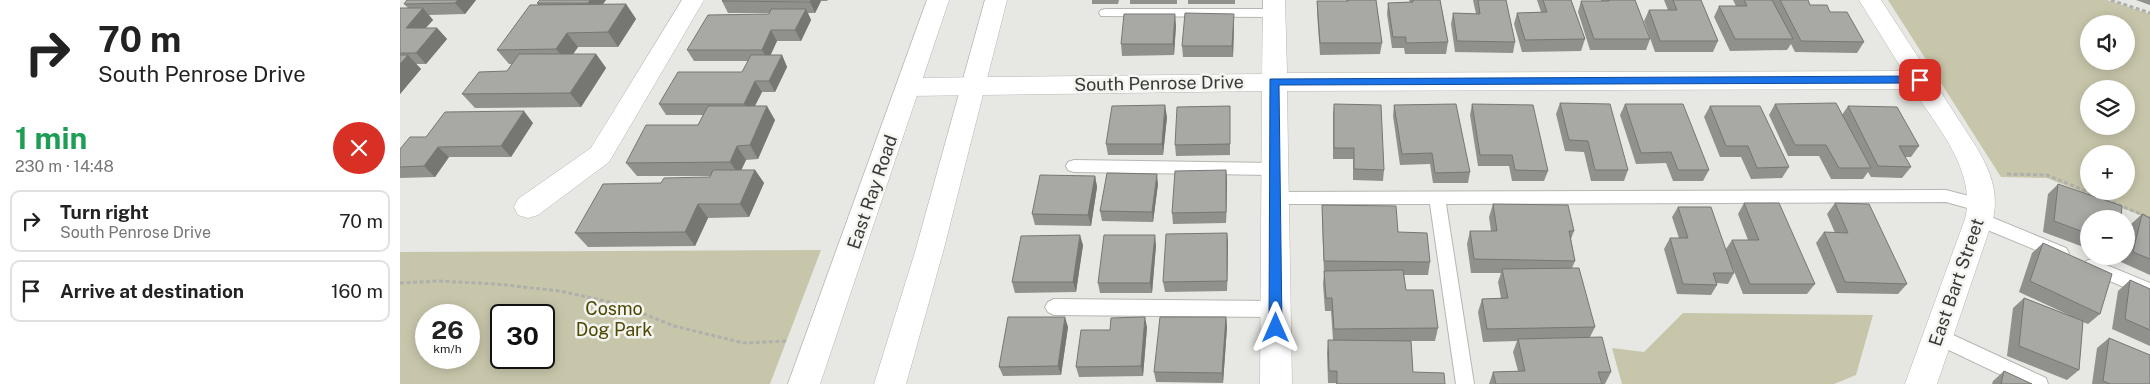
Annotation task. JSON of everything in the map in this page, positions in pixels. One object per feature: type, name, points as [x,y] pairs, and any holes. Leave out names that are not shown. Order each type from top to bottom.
[{"type":"street","points":[[528,206],[600,155],[693,0]]},
{"type":"street","name":"East Ray Road","points":[[804,384],[938,0]]},
{"type":"street","points":[[890,384],[929,252],[996,0]]},
{"type":"street","name":"East Bart Street","points":[[1870,0],[1977,173],[1982,190],[1980,212],[1921,384]]},
{"type":"street","points":[[1274,7],[1276,384]]},
{"type":"street","name":"South Penrose Drive","points":[[908,87],[1274,82],[1920,80]]},
{"type":"lane","points":[[1106,13],[1274,7]]},
{"type":"lane","points":[[1074,166],[1275,168]]},
{"type":"lane","points":[[1275,198],[1946,196],[2150,291]]},
{"type":"lane","points":[[1437,197],[1465,384]]},
{"type":"lane","points":[[1054,307],[1276,309]]},
{"type":"lane","points":[[1938,336],[2039,384]]},
{"type":"path","points":[[2110,0],[2150,13]]},
{"type":"path","points":[[1977,173],[2047,175],[2150,218]]},
{"type":"path","points":[[400,283],[438,280],[560,291],[618,304],[674,326],[744,344],[820,340]]},
{"type":"green space","points":[[1888,0],[2107,0],[2150,14],[2150,219],[2135,213],[2135,210],[2127,210],[2102,200],[2135,200],[2135,145],[2080,145],[2080,191],[2047,178],[2001,177]]},
{"type":"green space","name":"Cosmo Dog Park","points":[[821,250],[770,384],[400,384],[400,252]]},
{"type":"green space","points":[[1683,313],[1873,315],[1856,375],[1834,384],[1622,384],[1612,348],[1644,352]]},
{"type":"building","points":[[407,0],[458,0],[455,3],[404,4]]},
{"type":"building","points":[[540,0],[590,0],[588,3],[537,3]]},
{"type":"building","points":[[723,0],[811,0],[810,2]]},
{"type":"building","points":[[1376,0],[1382,43],[1320,43],[1317,1]]},
{"type":"building","points":[[1413,0],[1440,0],[1448,42],[1406,43],[1406,37],[1393,37],[1388,3],[1413,2]]},
{"type":"building","points":[[1478,0],[1506,0],[1515,42],[1457,41],[1453,13],[1480,14]]},
{"type":"building","points":[[1543,0],[1571,0],[1585,39],[1525,40],[1517,13],[1547,12]]},
{"type":"building","points":[[1635,0],[1650,39],[1594,39],[1581,1]]},
{"type":"building","points":[[1673,0],[1701,0],[1718,41],[1660,41],[1649,10],[1677,10]]},
{"type":"building","points":[[1744,0],[1772,0],[1793,39],[1735,39],[1719,6],[1747,6]]},
{"type":"building","points":[[1780,0],[1808,0],[1810,5],[1827,5],[1830,12],[1847,12],[1864,42],[1801,41]]},
{"type":"building","points":[[626,4],[608,32],[567,33],[556,49],[497,50],[530,5]]},
{"type":"building","points":[[400,8],[423,8],[406,28],[437,28],[416,53],[400,53]]},
{"type":"building","points":[[771,9],[806,9],[795,30],[771,30],[762,50],[687,50],[708,15],[769,14]]},
{"type":"building","points":[[1185,13],[1234,14],[1232,46],[1182,46]]},
{"type":"building","points":[[1124,14],[1175,14],[1173,44],[1121,44]]},
{"type":"building","points":[[519,54],[596,54],[570,93],[462,94],[479,72],[507,71]]},
{"type":"building","points":[[400,55],[408,55],[400,64]]},
{"type":"building","points":[[751,55],[782,55],[769,81],[755,81],[744,104],[659,104],[678,72],[742,72]]},
{"type":"building","points":[[1560,103],[1610,104],[1628,170],[1595,170],[1588,141],[1569,140]]},
{"type":"building","points":[[1836,103],[1871,168],[1839,168],[1826,145],[1795,145],[1775,104]]},
{"type":"building","points":[[1334,104],[1381,105],[1384,170],[1354,169],[1354,148],[1334,148]]},
{"type":"building","points":[[1456,104],[1470,172],[1435,173],[1432,153],[1402,154],[1394,105]]},
{"type":"building","points":[[1472,104],[1533,105],[1548,171],[1515,170],[1512,155],[1480,155]]},
{"type":"building","points":[[1625,104],[1683,104],[1709,170],[1678,170],[1671,152],[1641,153]]},
{"type":"building","points":[[1165,105],[1162,144],[1106,144],[1112,106]]},
{"type":"building","points":[[708,106],[767,106],[750,145],[737,146],[730,162],[626,163],[646,125],[698,125]]},
{"type":"building","points":[[1230,106],[1230,144],[1175,145],[1177,107]]},
{"type":"building","points":[[1710,106],[1760,106],[1789,167],[1757,168],[1748,146],[1726,146]]},
{"type":"building","points":[[1848,106],[1897,107],[1919,146],[1899,146],[1911,167],[1878,166]]},
{"type":"building","points":[[524,111],[501,146],[438,147],[424,166],[400,167],[400,149],[410,137],[426,137],[445,112]]},
{"type":"building","points":[[713,170],[755,170],[740,204],[698,204],[685,232],[575,233],[603,184],[661,183],[664,178],[710,177]]},
{"type":"building","points":[[1226,170],[1226,212],[1172,213],[1175,171]]},
{"type":"building","points":[[1107,173],[1157,174],[1152,212],[1100,211]]},
{"type":"building","points":[[1040,175],[1095,176],[1088,215],[1032,214]]},
{"type":"building","points":[[2058,184],[2080,192],[2080,200],[2105,200],[2122,206],[2122,210],[2080,210],[2080,231],[2054,221]]},
{"type":"building","points":[[1744,203],[1779,203],[1815,284],[1750,284],[1732,240],[1759,240]]},
{"type":"building","points":[[1835,203],[1869,204],[1907,284],[1845,282],[1824,232],[1848,233]]},
{"type":"building","points":[[1493,204],[1568,205],[1574,231],[1569,231],[1575,261],[1474,259],[1470,231],[1497,231]]},
{"type":"building","points":[[1322,205],[1396,206],[1398,232],[1427,233],[1430,262],[1324,261]]},
{"type":"building","points":[[1678,207],[1711,207],[1734,273],[1713,273],[1717,285],[1683,284],[1670,238],[1688,238]]},
{"type":"building","points":[[2142,214],[2150,218],[2150,259],[2135,253],[2135,244]]},
{"type":"building","points":[[1227,233],[1227,281],[1163,282],[1166,234]]},
{"type":"building","points":[[1080,235],[1073,282],[1012,282],[1021,236]]},
{"type":"building","points":[[1104,235],[1155,235],[1150,283],[1098,283]]},
{"type":"building","points":[[2043,243],[2080,260],[2080,265],[2092,265],[2112,274],[2100,314],[2030,281]]},
{"type":"building","points":[[1579,268],[1595,327],[1487,329],[1482,299],[1508,298],[1502,269]]},
{"type":"building","points":[[1403,270],[1406,290],[1433,290],[1438,328],[1334,329],[1332,298],[1326,298],[1324,271]]},
{"type":"building","points":[[2130,280],[2150,289],[2150,330],[2125,319]]},
{"type":"building","points":[[2024,298],[2083,321],[2079,370],[2019,346]]},
{"type":"building","points":[[1008,317],[1065,317],[1058,366],[999,367]]},
{"type":"building","points":[[1145,317],[1141,366],[1076,367],[1081,330],[1110,330],[1111,318]]},
{"type":"building","points":[[1160,317],[1226,317],[1222,373],[1154,372]]},
{"type":"building","points":[[1602,337],[1611,372],[1598,372],[1602,384],[1496,384],[1493,372],[1525,371],[1518,339]]},
{"type":"building","points":[[2109,338],[2150,355],[2150,384],[2110,384],[2103,381]]},
{"type":"building","points":[[1328,340],[1411,341],[1413,372],[1444,373],[1445,384],[1337,384],[1337,371],[1329,371]]},
{"type":"building","points":[[2004,371],[2032,384],[2001,384]]},
{"type":"route","points":[[1276,328],[1274,82],[1920,80]]}]
